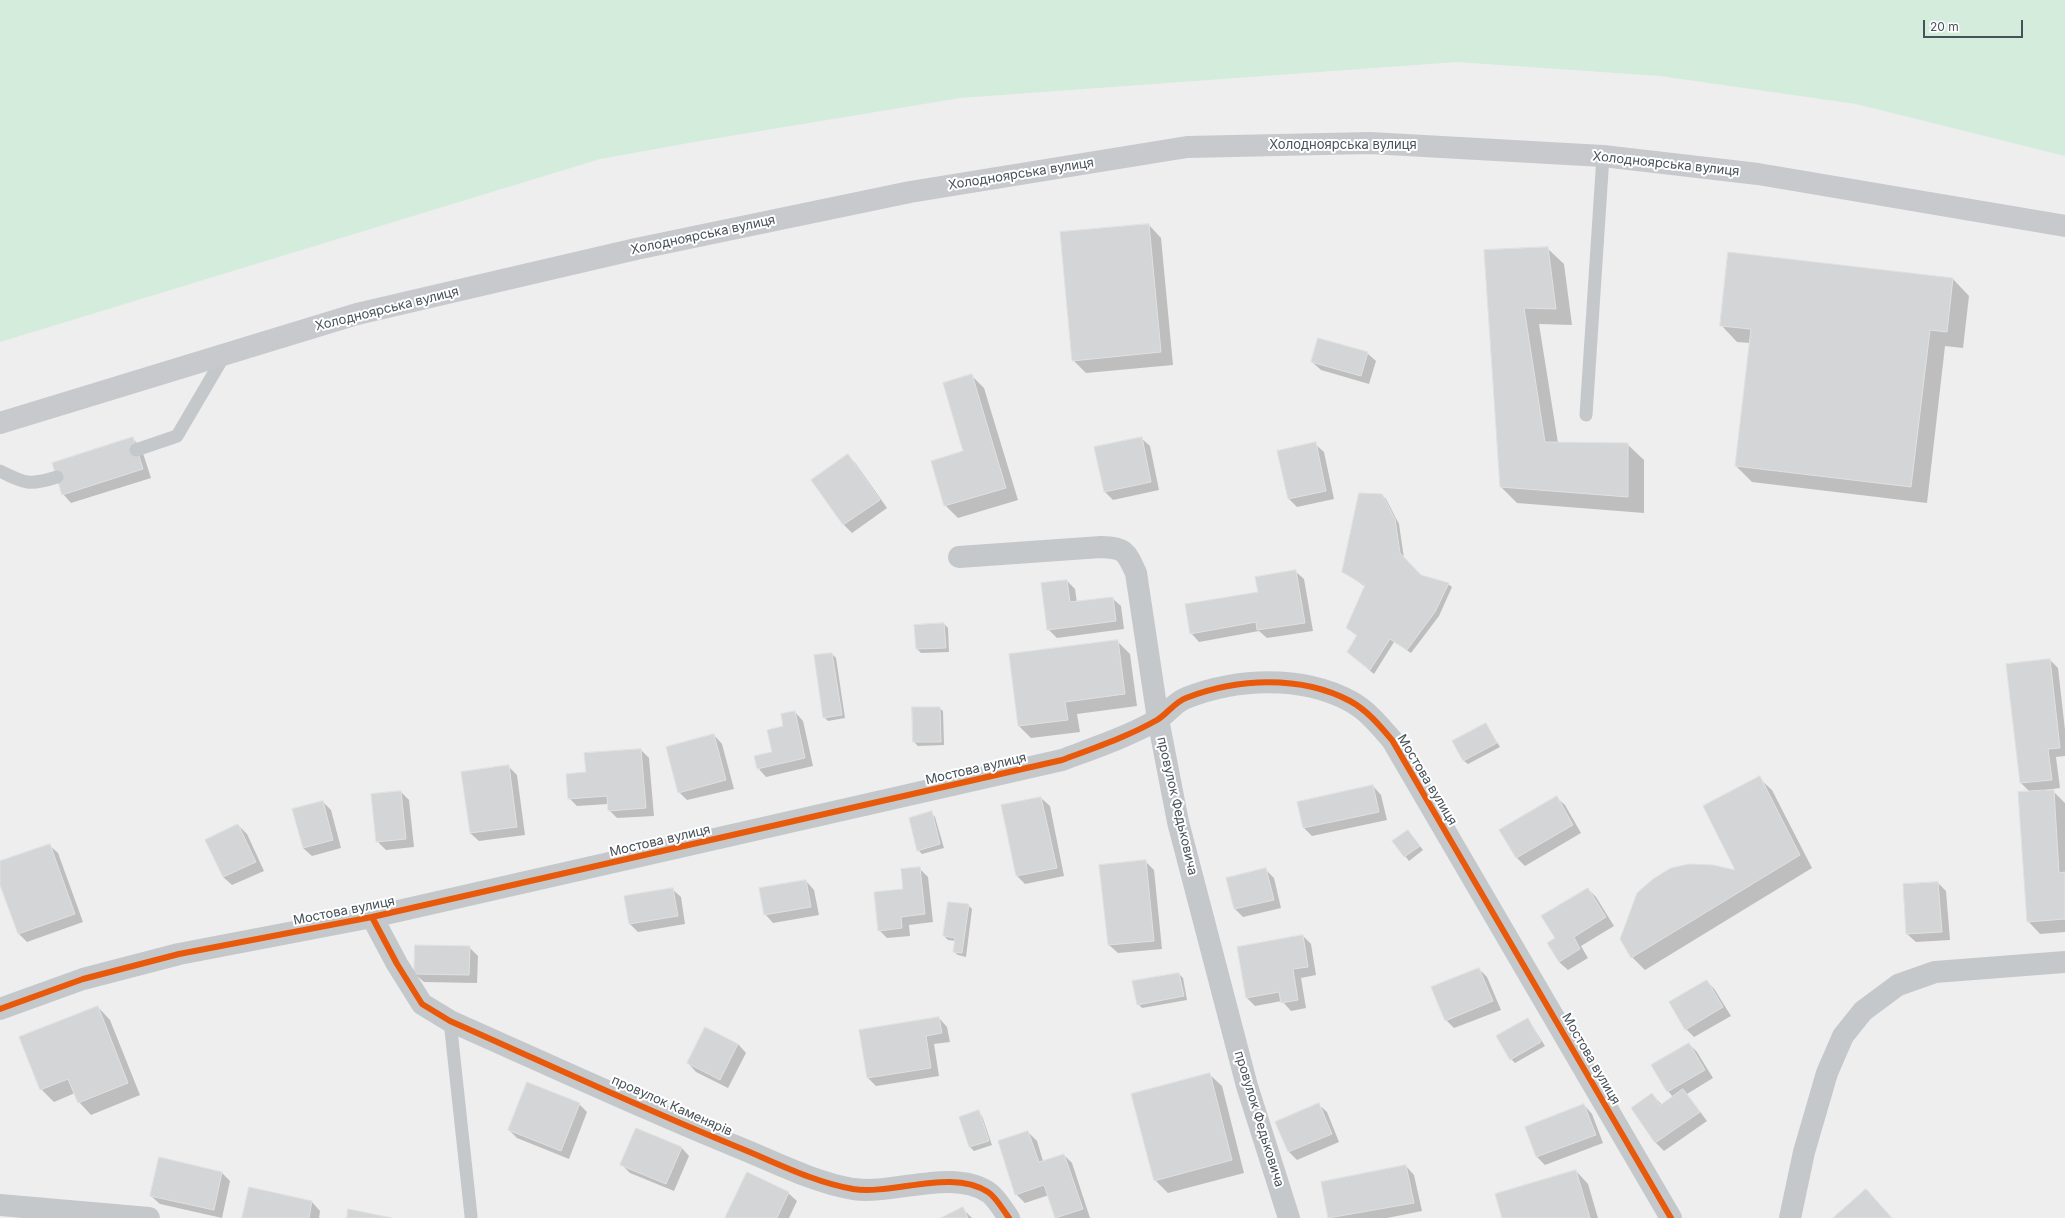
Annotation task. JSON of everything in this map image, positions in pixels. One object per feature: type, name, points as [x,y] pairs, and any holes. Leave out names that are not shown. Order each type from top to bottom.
[{"type":"main road","name":"Холодноярська вулиця","points":[[0,423],[224,356],[357,314],[636,249],[910,192],[1187,147],[1370,143],[1603,156],[1758,174],[2065,226]]},
{"type":"street","name":"провулок Федьковича","points":[[959,557],[1101,547],[1117,548],[1128,555],[1136,573],[1158,719],[1178,822],[1247,1086],[1289,1218]]},
{"type":"street","name":"Мостова вулиця","points":[[0,1008],[83,979],[179,954],[372,917],[1062,760],[1113,741],[1158,719],[1184,699],[1230,685],[1280,683],[1318,687],[1351,702],[1374,720],[1392,740],[1671,1218]]},
{"type":"street","name":"провулок Каменярів","points":[[372,917],[397,964],[422,1004],[450,1021],[714,1137],[820,1180],[852,1188],[875,1191],[942,1182],[971,1184],[988,1192],[1008,1218]]},
{"type":"street","points":[[1790,1218],[1804,1152],[1827,1074],[1843,1036],[1863,1011],[1898,985],[1935,972],[2065,962]]},
{"type":"street","points":[[0,1205],[149,1218]]},
{"type":"lane","points":[[1586,415],[1603,156]]},
{"type":"lane","points":[[136,450],[176,436],[224,356]]},
{"type":"lane","points":[[0,471],[26,483],[42,482],[56,477]]},
{"type":"lane","points":[[450,1021],[471,1216]]},
{"type":"green space","points":[[0,0],[2065,0],[2065,156],[1856,104],[1660,76],[1457,62],[960,98],[600,159],[0,342]]},
{"type":"building","points":[[1149,224],[1161,352],[1072,361],[1060,232]]},
{"type":"building","points":[[1548,247],[1556,309],[1524,308],[1545,442],[1628,443],[1628,497],[1500,487],[1484,250]]},
{"type":"building","points":[[1728,252],[1953,278],[1947,332],[1930,330],[1911,487],[1735,466],[1751,329],[1720,326]]},
{"type":"building","points":[[1318,338],[1368,352],[1361,376],[1311,362]]},
{"type":"building","points":[[972,374],[1006,488],[944,506],[931,461],[963,451],[943,383]]},
{"type":"building","points":[[133,437],[143,469],[62,495],[52,463]]},
{"type":"building","points":[[1142,437],[1151,482],[1104,492],[1094,447]]},
{"type":"building","points":[[1316,442],[1326,491],[1288,499],[1277,451]]},
{"type":"building","points":[[848,454],[880,500],[843,525],[811,480]]},
{"type":"building","points":[[1359,493],[1382,494],[1395,519],[1400,553],[1421,575],[1449,583],[1435,612],[1407,650],[1390,639],[1370,670],[1347,652],[1357,635],[1346,628],[1365,585],[1342,572]]},
{"type":"building","points":[[1296,570],[1305,623],[1257,630],[1256,622],[1190,634],[1185,604],[1258,592],[1255,577]]},
{"type":"building","points":[[1067,580],[1070,602],[1113,597],[1116,621],[1047,630],[1041,583]]},
{"type":"building","points":[[944,623],[946,648],[916,649],[914,625]]},
{"type":"building","points":[[1118,640],[1125,694],[1065,702],[1068,720],[1018,726],[1009,654]]},
{"type":"building","points":[[832,653],[842,715],[823,718],[814,655]]},
{"type":"building","points":[[2050,659],[2060,748],[2048,749],[2052,780],[2020,783],[2006,664]]},
{"type":"building","points":[[912,707],[940,707],[941,742],[913,742]]},
{"type":"building","points":[[795,711],[805,758],[757,769],[754,756],[772,752],[767,730],[783,726],[781,714]]},
{"type":"building","points":[[1486,723],[1497,743],[1463,761],[1452,741]]},
{"type":"building","points":[[714,734],[726,780],[678,793],[666,747]]},
{"type":"building","points":[[641,749],[646,808],[608,811],[607,796],[568,799],[566,774],[586,772],[584,753]]},
{"type":"building","points":[[509,765],[517,827],[470,833],[461,772]]},
{"type":"building","points":[[1760,776],[1800,855],[1631,958],[1620,939],[1637,893],[1653,879],[1671,868],[1689,864],[1713,865],[1735,870],[1703,806]]},
{"type":"building","points":[[1373,785],[1379,812],[1303,828],[1297,802]]},
{"type":"building","points":[[2054,790],[2059,873],[2065,872],[2065,919],[2027,922],[2018,792]]},
{"type":"building","points":[[401,791],[406,839],[376,842],[371,794]]},
{"type":"building","points":[[1557,796],[1573,825],[1516,858],[1499,830]]},
{"type":"building","points":[[1041,797],[1057,868],[1016,876],[1001,805]]},
{"type":"building","points":[[323,801],[333,840],[303,848],[292,809]]},
{"type":"building","points":[[932,811],[940,844],[917,851],[909,818]]},
{"type":"building","points":[[238,824],[256,862],[223,877],[205,840]]},
{"type":"building","points":[[1408,830],[1420,846],[1404,857],[1392,841]]},
{"type":"building","points":[[50,844],[75,914],[18,934],[0,885],[0,861]]},
{"type":"building","points":[[1146,860],[1154,941],[1108,945],[1099,865]]},
{"type":"building","points":[[920,867],[925,914],[901,917],[902,928],[878,931],[874,892],[903,889],[901,869]]},
{"type":"building","points":[[1266,868],[1274,900],[1234,909],[1226,878]]},
{"type":"building","points":[[806,880],[811,907],[764,915],[759,888]]},
{"type":"building","points":[[1938,882],[1942,932],[1906,934],[1903,884]]},
{"type":"building","points":[[673,888],[678,916],[629,924],[624,896]]},
{"type":"building","points":[[1588,888],[1606,917],[1574,937],[1580,949],[1559,962],[1547,943],[1555,938],[1541,916]]},
{"type":"building","points":[[948,902],[969,904],[962,953],[953,952],[955,938],[943,936]]},
{"type":"building","points":[[1303,935],[1308,967],[1293,969],[1298,1000],[1281,1003],[1279,992],[1246,998],[1237,947]]},
{"type":"building","points":[[415,945],[470,946],[469,975],[414,974]]},
{"type":"building","points":[[1479,968],[1493,1001],[1445,1021],[1431,987]]},
{"type":"building","points":[[1179,973],[1184,996],[1137,1005],[1132,981]]},
{"type":"building","points":[[1707,980],[1723,1007],[1685,1030],[1669,1002]]},
{"type":"building","points":[[98,1006],[128,1083],[78,1103],[68,1079],[40,1090],[19,1037]]},
{"type":"building","points":[[939,1017],[942,1033],[926,1036],[931,1068],[867,1078],[859,1030]]},
{"type":"building","points":[[1528,1018],[1541,1042],[1510,1060],[1496,1036]]},
{"type":"building","points":[[705,1027],[738,1044],[720,1080],[687,1063]]},
{"type":"building","points":[[1689,1043],[1705,1070],[1667,1092],[1651,1065]]},
{"type":"building","points":[[1210,1073],[1232,1160],[1154,1181],[1131,1094]]},
{"type":"building","points":[[527,1082],[580,1103],[561,1151],[508,1130]]},
{"type":"building","points":[[1683,1089],[1700,1112],[1655,1143],[1631,1108],[1652,1093],[1660,1105]]},
{"type":"building","points":[[1319,1103],[1332,1134],[1288,1152],[1275,1122]]},
{"type":"building","points":[[1584,1104],[1596,1135],[1536,1157],[1525,1127]]},
{"type":"building","points":[[979,1110],[989,1141],[969,1147],[959,1117]]},
{"type":"building","points":[[636,1128],[682,1147],[666,1184],[620,1165]]},
{"type":"building","points":[[1028,1131],[1039,1162],[1064,1154],[1083,1209],[1055,1218],[1044,1185],[1015,1195],[998,1141]]},
{"type":"building","points":[[159,1157],[222,1172],[214,1210],[150,1196]]},
{"type":"building","points":[[1406,1165],[1414,1203],[1328,1218],[1321,1182]]},
{"type":"building","points":[[1576,1170],[1590,1218],[1502,1218],[1495,1194]]},
{"type":"building","points":[[747,1172],[789,1192],[777,1218],[725,1218]]},
{"type":"building","points":[[249,1187],[312,1201],[309,1218],[242,1218]]},
{"type":"building","points":[[1866,1189],[1892,1218],[1833,1218]]},
{"type":"building","points":[[963,1207],[968,1218],[941,1218]]},
{"type":"building","points":[[348,1209],[392,1218],[347,1218]]},
{"type":"cycle path","points":[[0,1009],[83,979],[179,954],[372,917],[1062,760],[1134,732],[1157,720],[1182,700],[1206,691],[1247,683],[1290,683],[1311,687],[1350,701],[1368,714],[1392,740],[1671,1218]]},
{"type":"cycle path","points":[[372,917],[397,964],[422,1004],[450,1021],[663,1116],[808,1176],[838,1186],[869,1190],[940,1182],[957,1182],[974,1185],[991,1194],[1009,1218]]}]
